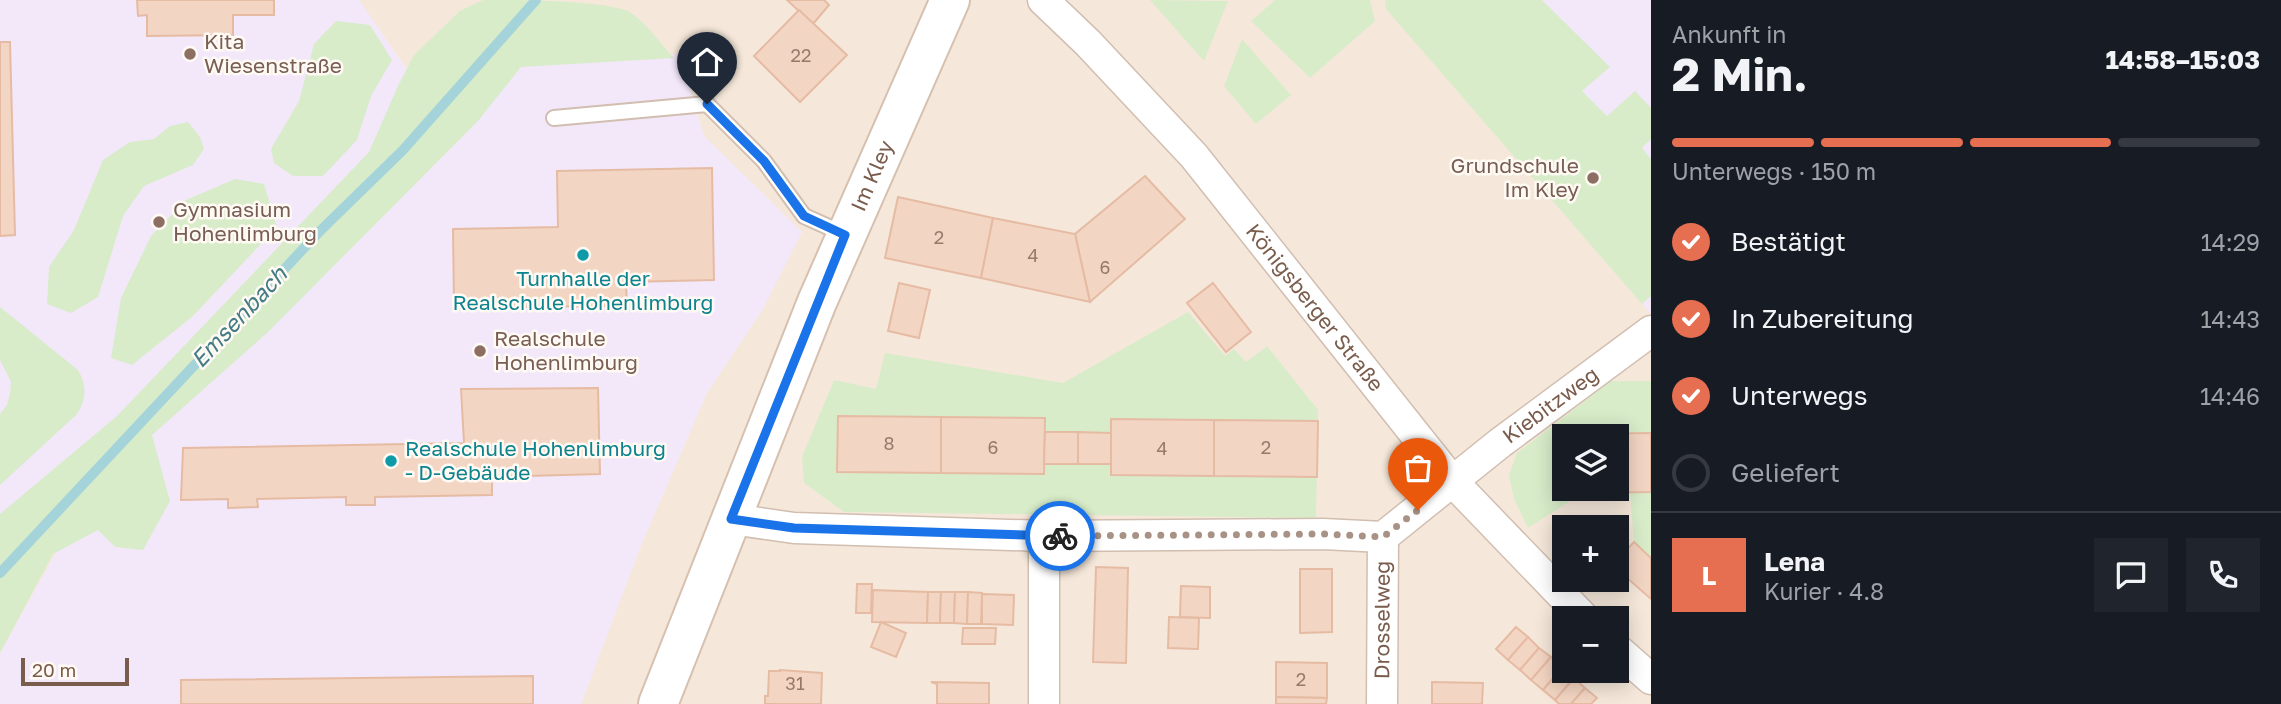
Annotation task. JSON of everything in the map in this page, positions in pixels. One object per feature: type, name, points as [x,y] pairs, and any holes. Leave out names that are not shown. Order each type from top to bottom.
[{"type":"street","name":"Im Kley","points":[[658,704],[845,235],[950,0]]},
{"type":"street","name":"Königsberger Straße","points":[[1043,0],[1088,43],[1194,156],[1453,482],[1572,606]]},
{"type":"street","name":"Kiebitzweg","points":[[1383,537],[1500,443],[1651,331]]},
{"type":"street","points":[[731,519],[794,528],[1044,536],[1323,534],[1383,537]]},
{"type":"street","points":[[1044,536],[1044,704]]},
{"type":"street","name":"Drosselweg","points":[[1382,704],[1383,537]]},
{"type":"street","points":[[1629,659],[1651,678]]},
{"type":"lane","points":[[554,118],[707,104],[764,161],[804,216],[845,235]]},
{"type":"shaded area","points":[[0,0],[1651,0],[1651,704],[0,704]]},
{"type":"shaded area","name":"Gymnasium Hohenlimburg","points":[[0,0],[359,0],[410,74],[377,157],[0,541]]},
{"type":"shaded area","name":"Grundschule Im Kley","points":[[1467,0],[1651,0],[1651,314],[1418,43]]},
{"type":"shaded area","name":"Realschule Hohenlimburg","points":[[680,54],[704,136],[802,232],[763,309],[707,393],[641,546],[581,704],[0,704],[0,653],[54,556],[139,434],[521,67]]},
{"type":"green space","points":[[483,0],[615,7],[635,16],[674,58],[521,67],[478,121],[268,332],[152,435],[170,501],[143,550],[115,547],[98,530],[53,554],[0,653],[0,514],[117,416],[369,152],[414,55],[460,11]]},
{"type":"green space","points":[[1150,0],[1228,1],[1204,61]]},
{"type":"green space","points":[[1275,0],[1370,0],[1375,21],[1310,78],[1251,21]]},
{"type":"green space","name":"Grundschule Im Kley","points":[[1385,0],[1542,0],[1610,67],[1582,91],[1607,116],[1635,91],[1651,108],[1651,139],[1642,148],[1651,159],[1651,296],[1642,304],[1386,9]]},
{"type":"green space","points":[[336,21],[370,25],[392,60],[371,96],[357,140],[323,176],[293,176],[274,163],[271,149],[299,101],[314,44]]},
{"type":"green space","points":[[1242,39],[1291,95],[1256,124],[1224,86]]},
{"type":"green space","points":[[188,122],[200,137],[204,149],[193,165],[144,186],[123,216],[98,297],[71,313],[47,304],[49,267],[74,230],[103,160],[130,142],[154,139],[170,126]]},
{"type":"green space","points":[[235,179],[264,184],[277,227],[193,316],[132,365],[111,358],[121,298],[151,236],[186,200]]},
{"type":"green space","points":[[0,307],[78,370],[85,393],[76,415],[0,485],[0,414],[7,405],[11,382],[0,360]]},
{"type":"green space","points":[[1188,312],[1225,356],[1234,349],[1246,362],[1267,346],[1318,410],[1316,518],[844,512],[804,483],[802,457],[834,380],[876,389],[885,353],[1063,383]]},
{"type":"green space","points":[[1611,381],[1651,381],[1651,558],[1634,542],[1629,424],[1555,424]]},
{"type":"green space","points":[[1552,426],[1552,501],[1570,501],[1528,528],[1514,499],[1509,475],[1517,453]]},
{"type":"building","points":[[137,0],[274,0],[274,15],[233,15],[233,35],[147,36],[147,15],[138,16]]},
{"type":"building","points":[[787,0],[824,0],[829,5],[813,24]]},
{"type":"building","points":[[799,10],[847,55],[800,102],[754,56]]},
{"type":"building","points":[[0,42],[10,42],[15,235],[0,236]]},
{"type":"building","name":"Turnhalle der Realschule Hohenlimburg","points":[[712,168],[714,280],[626,282],[627,306],[454,307],[453,229],[558,227],[557,171]]},
{"type":"building","points":[[1145,176],[1185,219],[1090,302],[1075,234]]},
{"type":"building","points":[[898,197],[993,218],[981,278],[885,258]]},
{"type":"building","points":[[993,218],[1075,234],[1090,302],[981,278]]},
{"type":"building","points":[[899,283],[930,290],[919,338],[888,331]]},
{"type":"building","points":[[1213,283],[1251,332],[1226,352],[1187,303]]},
{"type":"building","name":"Realschule Hohenlimburg - D-Gebäude","points":[[598,388],[600,474],[492,477],[492,495],[375,497],[375,505],[346,505],[346,497],[257,499],[258,507],[228,508],[228,499],[181,500],[183,448],[464,443],[461,389]]},
{"type":"building","points":[[838,416],[941,417],[941,473],[837,472]]},
{"type":"building","points":[[941,417],[1045,418],[1044,474],[941,473]]},
{"type":"building","points":[[1111,419],[1214,420],[1214,476],[1111,475]]},
{"type":"building","points":[[1214,420],[1318,421],[1317,477],[1214,476]]},
{"type":"building","points":[[1045,432],[1078,432],[1078,464],[1044,464]]},
{"type":"building","points":[[1078,432],[1111,433],[1111,464],[1078,464]]},
{"type":"building","points":[[1629,433],[1651,433],[1651,492],[1629,492]]},
{"type":"building","points":[[1634,542],[1651,558],[1651,599],[1629,580],[1629,547]]},
{"type":"building","points":[[1096,567],[1128,568],[1126,663],[1093,662]]},
{"type":"building","points":[[1300,569],[1332,569],[1332,632],[1300,633]]},
{"type":"building","points":[[857,584],[872,584],[871,613],[856,613]]},
{"type":"building","points":[[1181,586],[1210,587],[1210,618],[1180,617]]},
{"type":"building","points":[[873,590],[928,592],[927,623],[872,622]]},
{"type":"building","points":[[928,592],[941,592],[940,623],[927,623]]},
{"type":"building","points":[[941,592],[955,592],[954,623],[940,623]]},
{"type":"building","points":[[955,592],[968,592],[967,624],[954,623]]},
{"type":"building","points":[[968,592],[982,593],[981,624],[967,624]]},
{"type":"building","points":[[982,594],[1014,595],[1013,625],[982,624]]},
{"type":"building","points":[[1169,617],[1199,618],[1198,649],[1168,648]]},
{"type":"building","points":[[881,622],[906,633],[896,657],[871,647]]},
{"type":"building","points":[[1516,627],[1528,637],[1508,660],[1496,649]]},
{"type":"building","points":[[963,628],[996,628],[995,644],[962,644]]},
{"type":"building","points":[[1528,637],[1539,648],[1520,670],[1508,660]]},
{"type":"building","points":[[1539,648],[1551,657],[1531,680],[1520,670]]},
{"type":"building","points":[[1551,657],[1552,680],[1543,690],[1531,680]]},
{"type":"building","points":[[1276,662],[1327,663],[1327,698],[1276,697]]},
{"type":"building","points":[[769,671],[822,673],[821,704],[765,704]]},
{"type":"building","points":[[533,676],[533,704],[181,704],[181,680]]},
{"type":"building","points":[[1552,680],[1552,683],[1570,683],[1555,700],[1543,690]]},
{"type":"building","points":[[931,682],[989,683],[989,704],[937,704],[937,684]]},
{"type":"building","points":[[1432,682],[1483,683],[1482,704],[1432,704]]},
{"type":"building","points":[[1570,683],[1580,683],[1585,688],[1571,704],[1559,704],[1555,700]]},
{"type":"building","points":[[1585,688],[1597,698],[1591,704],[1571,704]]},
{"type":"building","points":[[1276,697],[1327,698],[1326,704],[1276,704]]},
{"type":"waterway","name":"Emsenbach","points":[[0,573],[319,232],[403,150],[536,0]]},
{"type":"way so far","points":[[1060,536],[1323,534],[1383,537],[1418,510]]},
{"type":"place","name":"Kita Wiesenstraße","points":[[190,54]]},
{"type":"place","name":"Grundschule Im Kley","points":[[1593,178]]},
{"type":"place","name":"Gymnasium Hohenlimburg","points":[[159,222]]},
{"type":"place","name":"Turnhalle der Realschule Hohenlimburg","points":[[583,255]]},
{"type":"place","name":"Realschule Hohenlimburg","points":[[480,351]]},
{"type":"place","name":"Realschule Hohenlimburg - D-Gebäude","points":[[391,461]]},
{"type":"route","points":[[707,104],[764,161],[804,216],[845,235],[731,519],[794,528],[1060,536]]}]
